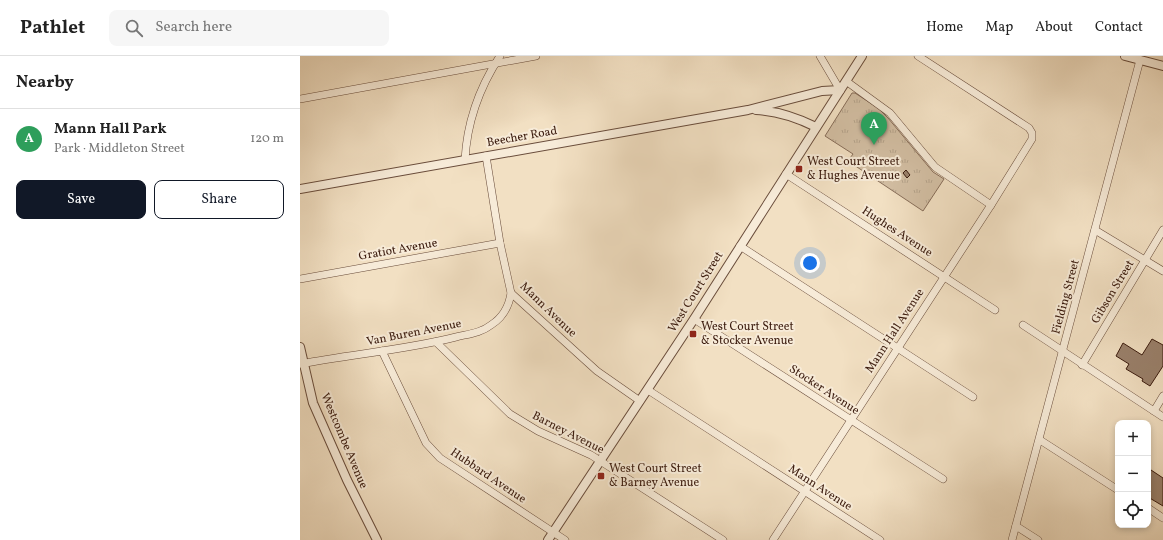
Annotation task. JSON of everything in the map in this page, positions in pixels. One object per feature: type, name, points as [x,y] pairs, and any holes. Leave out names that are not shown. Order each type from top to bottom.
[{"type":"street","points":[[465,160],[469,123],[476,99],[500,56]]},
{"type":"street","points":[[300,99],[536,56]]},
{"type":"street","points":[[820,56],[840,90]]},
{"type":"street","name":"West Court Street","points":[[548,540],[648,390],[862,56]]},
{"type":"street","name":"Mann Hall Avenue","points":[[773,540],[991,205],[1032,139],[1032,133],[1029,128],[918,56]]},
{"type":"street","points":[[1125,56],[1163,66]]},
{"type":"street","name":"Fielding Street","points":[[1012,540],[1040,440],[1140,60]]},
{"type":"street","points":[[846,81],[878,102],[935,167],[991,205]]},
{"type":"street","name":"Beecher Road","points":[[300,189],[748,110],[822,92],[840,90]]},
{"type":"street","name":"Beecher Road","points":[[748,110],[780,113],[798,118],[816,127]]},
{"type":"street","name":"Mann Avenue","points":[[486,156],[500,243],[511,293],[597,371],[640,401]]},
{"type":"street","name":"Hughes Avenue","points":[[786,174],[995,310]]},
{"type":"street","points":[[1095,230],[1163,271]]},
{"type":"street","name":"Gibson Street","points":[[1082,365],[1163,230]]},
{"type":"street","name":"Gratiot Avenue","points":[[300,279],[500,243]]},
{"type":"street","points":[[740,246],[973,397]]},
{"type":"street","name":"Van Buren Avenue","points":[[301,364],[436,342],[479,332],[492,325],[509,304],[511,293]]},
{"type":"street","name":"Stocker Avenue","points":[[694,319],[943,479]]},
{"type":"street","points":[[1023,325],[1163,417]]},
{"type":"street","name":"Barney Avenue","points":[[436,342],[510,414],[538,431],[591,455],[723,540]]},
{"type":"street","name":"Westcombe Avenue","points":[[300,347],[301,364],[313,403],[326,434],[377,540]]},
{"type":"street","name":"Hubbard Avenue","points":[[382,351],[426,443],[440,458],[565,540]]},
{"type":"street","name":"Mann Avenue","points":[[648,390],[880,540]]},
{"type":"street","points":[[1154,411],[1163,396]]},
{"type":"street","points":[[1040,440],[1115,488]]},
{"type":"street","points":[[1151,510],[1163,518]]},
{"type":"street","points":[[1016,526],[1038,540]]},
{"type":"green space","points":[[852,93],[855,93],[878,108],[933,172],[944,179],[923,211],[848,161],[853,154],[825,136]]},
{"type":"building","points":[[906,170],[910,175],[907,178],[903,173]]},
{"type":"building","points":[[1152,339],[1163,345],[1163,366],[1150,386],[1142,381],[1143,379],[1126,369],[1129,364],[1116,356],[1123,343],[1142,355]]},
{"type":"building","points":[[1151,470],[1163,478],[1163,506],[1151,499]]},
{"type":"place","name":"Mann Hall Park","points":[[874,145]]},
{"type":"place","name":"West Court Street & Hughes Avenue","points":[[799,169]]},
{"type":"place","name":"West Court Street & Stocker Avenue","points":[[693,334]]},
{"type":"place","name":"West Court Street & Barney Avenue","points":[[601,476]]}]
